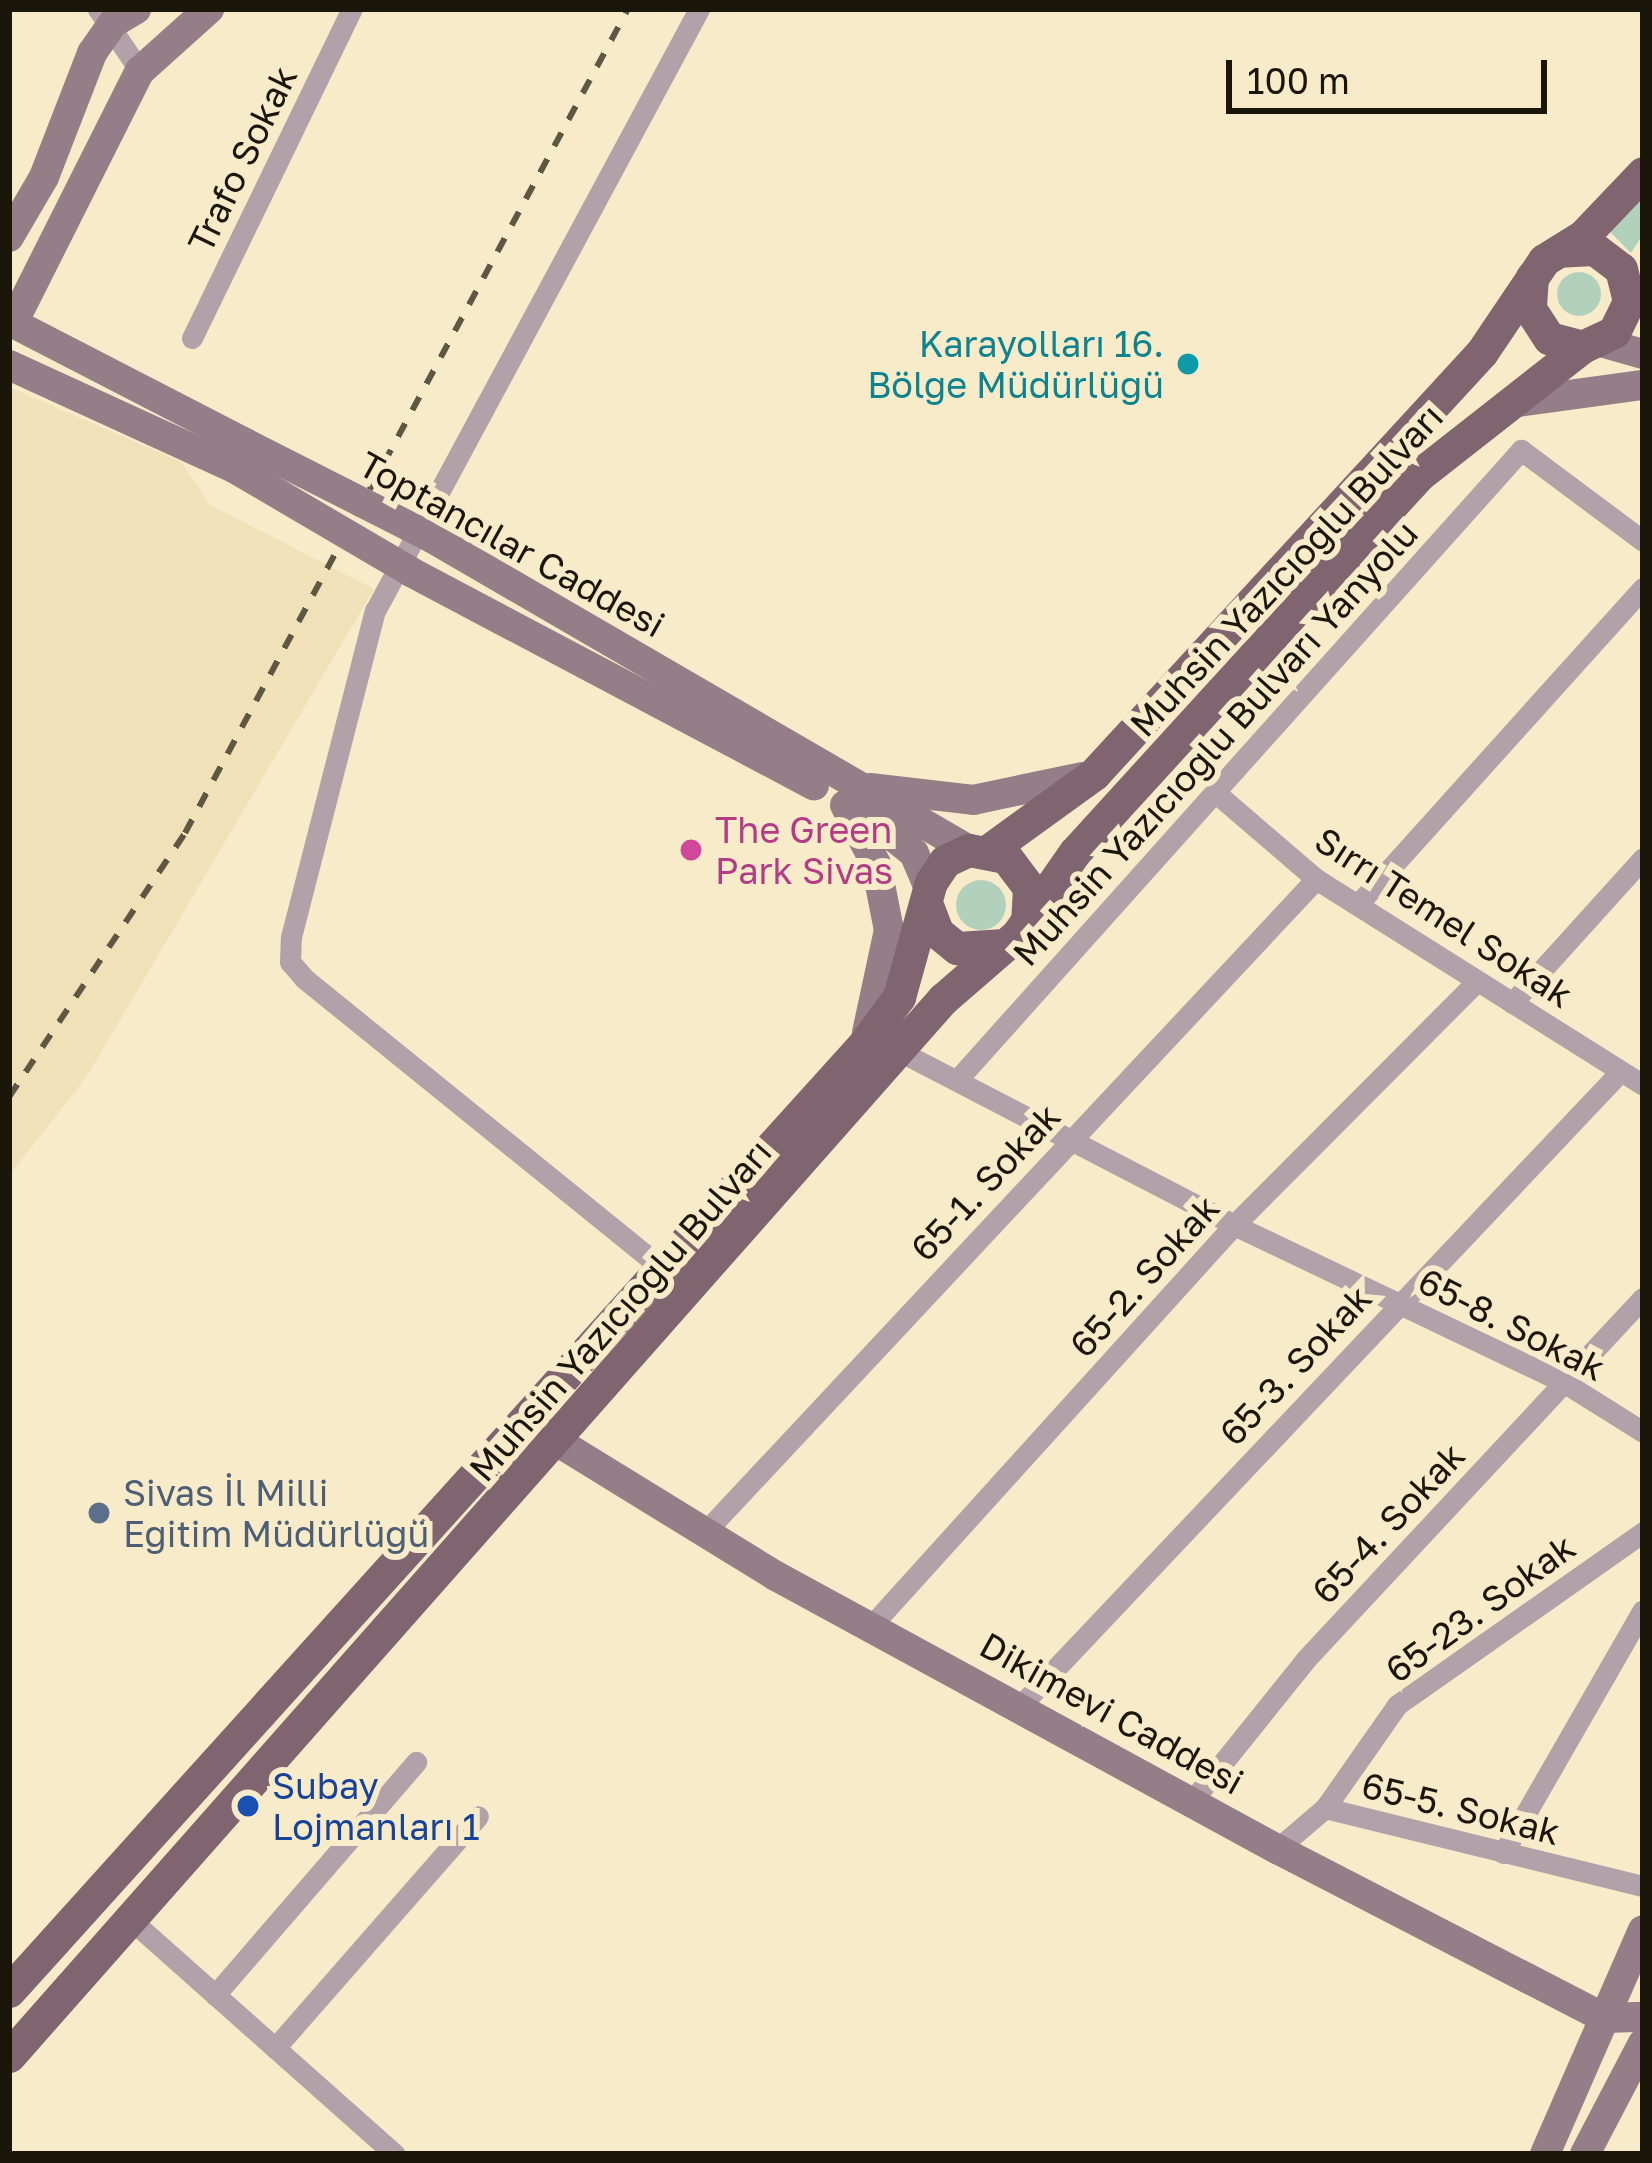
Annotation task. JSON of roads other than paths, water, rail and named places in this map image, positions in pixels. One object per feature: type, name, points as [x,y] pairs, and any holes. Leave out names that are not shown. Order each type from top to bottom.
[{"type":"main road","name":"Muhsin Yazıcıoğlu Bulvarı","points":[[9,1991],[864,1044],[899,997],[928,898],[945,861],[979,850],[1094,774],[1482,352],[1533,275],[1559,250],[1593,228],[1643,172]]},
{"type":"main road","points":[[1559,250],[1599,250],[1633,296]]},
{"type":"main road","name":"Muhsin Yazıcıoğlu Bulvarı","points":[[9,2056],[558,1442],[899,1051],[1016,934],[1075,852],[1419,476],[1500,407],[1622,323],[1643,252]]},
{"type":"main road","points":[[1533,275],[1528,304],[1537,325],[1554,340],[1592,344]]},
{"type":"main road","points":[[928,898],[938,932],[957,948],[983,952],[1016,934],[1031,900],[1024,875],[979,850]]},
{"type":"street","points":[[9,237],[104,19],[136,9]]},
{"type":"street","points":[[11,322],[140,71],[209,9]]},
{"type":"street","name":"Trafo Sokak","points":[[192,338],[352,9]]},
{"type":"street","points":[[663,1269],[304,978],[290,962],[290,938],[375,611],[699,9]]},
{"type":"street","points":[[104,19],[140,71]]},
{"type":"street","name":"Toptancılar Caddesi","points":[[11,322],[239,456],[411,572],[841,790],[979,850]]},
{"type":"street","points":[[1592,344],[1643,354]]},
{"type":"street","name":"Toptancılar Caddesi","points":[[9,365],[432,538],[841,790],[914,854],[928,898]]},
{"type":"street","points":[[1500,407],[1565,391],[1643,385]]},
{"type":"street","name":"Muhsin Yazıcıoğlu Bulvarı Yanyolu","points":[[957,1079],[1520,450],[1643,541]]},
{"type":"street","points":[[1359,904],[1643,588]]},
{"type":"street","points":[[864,1044],[889,930],[876,864],[841,790],[973,800],[1021,796],[1094,774]]},
{"type":"street","name":"Sırrı Temel Sokak","points":[[1216,793],[1316,879],[1643,1084]]},
{"type":"street","points":[[1512,1003],[1643,858]]},
{"type":"street","name":"65-1. Sokak","points":[[704,1533],[1316,879]]},
{"type":"street","name":"65-2. Sokak","points":[[871,1626],[1234,1225],[1477,981]]},
{"type":"street","name":"65-8. Sokak","points":[[899,1051],[1234,1225],[1565,1383],[1643,1432]]},
{"type":"street","name":"65-3. Sokak","points":[[1021,1705],[1620,1072]]},
{"type":"street","name":"65-4. Sokak","points":[[1192,1801],[1306,1659],[1643,1298]]},
{"type":"street","name":"Dikimevi Caddesi","points":[[558,1442],[704,1533],[1277,1849],[1605,2018],[1643,2017]]},
{"type":"street","name":"65-23. Sokak","points":[[1325,1808],[1397,1705],[1643,1532]]},
{"type":"street","points":[[1503,1853],[1643,1610]]},
{"type":"street","points":[[215,1994],[416,1762]]},
{"type":"street","name":"65-5. Sokak","points":[[1277,1849],[1325,1808],[1643,1886]]},
{"type":"street","points":[[275,2048],[478,1816]]},
{"type":"street","points":[[131,1920],[395,2154]]},
{"type":"street","points":[[1545,2154],[1643,1930]]},
{"type":"street","points":[[1585,2154],[1643,2043]]},
{"type":"railway","points":[[9,1097],[185,833],[628,9]]},
{"type":"place","name":"Karayolları 16. Bölge Müdürlüğü","points":[[1188,364]]},
{"type":"place","name":"The Green Park Sivas","points":[[691,850]]},
{"type":"place","name":"Sivas İl Milli Eğitim Müdürlüğü","points":[[99,1513]]},
{"type":"place","name":"Subay Lojmanları 1","points":[[248,1806]]}]
